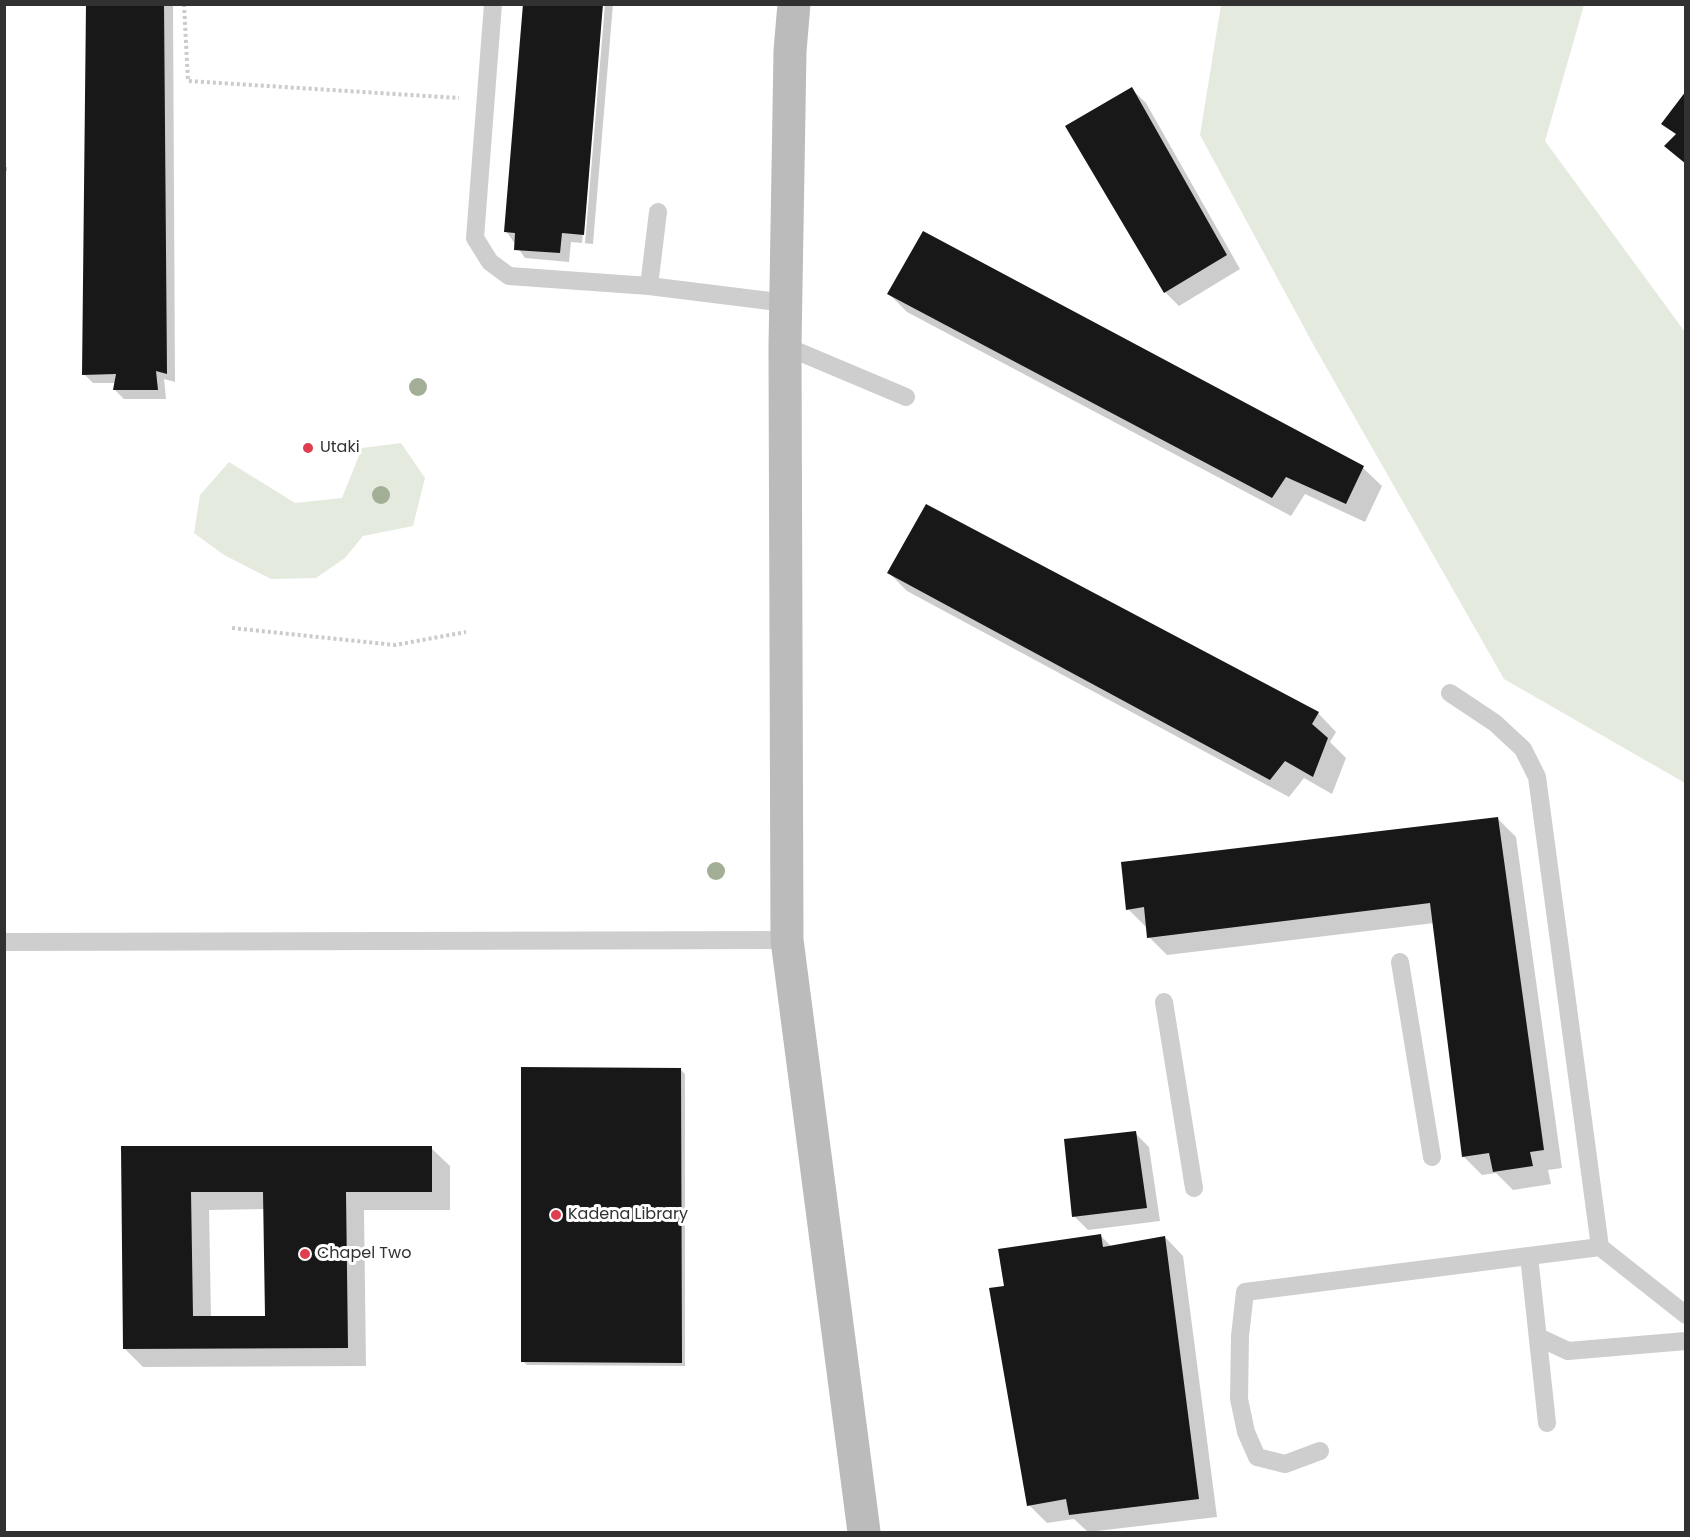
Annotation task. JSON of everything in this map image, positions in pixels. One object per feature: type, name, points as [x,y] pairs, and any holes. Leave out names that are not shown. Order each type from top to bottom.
[{"type":"street","points":[[794,4],[790,51],[785,346],[787,940],[864,1533]]},
{"type":"lane","points":[[494,4],[475,238],[490,262],[509,276],[649,286],[786,303]]},
{"type":"lane","points":[[649,286],[658,212]]},
{"type":"lane","points":[[785,346],[906,398]]},
{"type":"lane","points":[[1450,693],[1496,723],[1523,749],[1537,777],[1600,1247],[1686,1315]]},
{"type":"lane","points":[[4,942],[787,940]]},
{"type":"lane","points":[[1400,962],[1432,1157]]},
{"type":"lane","points":[[1164,1002],[1194,1188]]},
{"type":"lane","points":[[1320,1451],[1285,1464],[1257,1457],[1246,1432],[1239,1400],[1240,1336],[1245,1292],[1600,1247]]},
{"type":"lane","points":[[1529,1256],[1547,1423]]},
{"type":"lane","points":[[1538,1337],[1568,1351],[1686,1341]]},
{"type":"path","points":[[184,4],[188,81],[486,100]]},
{"type":"path","points":[[232,628],[395,645],[466,633]]},
{"type":"shaded area","points":[[1221,5],[1584,5],[1545,141],[1685,332],[1685,783],[1504,679],[1313,344],[1200,135]]},
{"type":"shaded area","points":[[401,443],[425,478],[413,526],[363,536],[345,558],[316,578],[271,579],[224,555],[194,533],[200,495],[229,462],[295,503],[342,498],[362,448]]},
{"type":"building","points":[[86,4],[164,4],[167,374],[156,371],[158,390],[113,390],[116,374],[82,375]]},
{"type":"building","points":[[523,4],[603,4],[584,235],[562,233],[560,253],[514,250],[515,233],[504,232]]},
{"type":"building","points":[[1132,87],[1227,255],[1164,293],[1065,126]]},
{"type":"building","points":[[1686,91],[1686,164],[1664,146],[1676,134],[1661,124]]},
{"type":"building","points":[[923,231],[1364,466],[1346,504],[1286,477],[1272,498],[887,294]]},
{"type":"building","points":[[926,504],[1319,712],[1312,724],[1328,738],[1313,777],[1285,761],[1270,780],[887,573]]},
{"type":"building","points":[[1498,817],[1544,1150],[1530,1152],[1533,1166],[1493,1172],[1489,1153],[1462,1157],[1430,903],[1147,938],[1144,907],[1126,910],[1121,862]]},
{"type":"building","points":[[521,1067],[681,1068],[682,1363],[521,1362]]},
{"type":"building","points":[[1136,1131],[1147,1208],[1072,1217],[1064,1139]]},
{"type":"building","points":[[121,1146],[432,1146],[432,1192],[346,1192],[348,1348],[123,1349]],"holes":[[[191,1192],[263,1192],[265,1316],[193,1316]]]},
{"type":"building","points":[[1101,1234],[1103,1247],[1165,1236],[1199,1499],[1069,1515],[1066,1499],[1027,1506],[989,1288],[1004,1286],[998,1249]]},
{"type":"place","name":"Utaki","points":[[308,448]]},
{"type":"place","name":"Kadena Library","points":[[556,1215]]},
{"type":"place","name":"Chapel Two","points":[[305,1254]]}]
